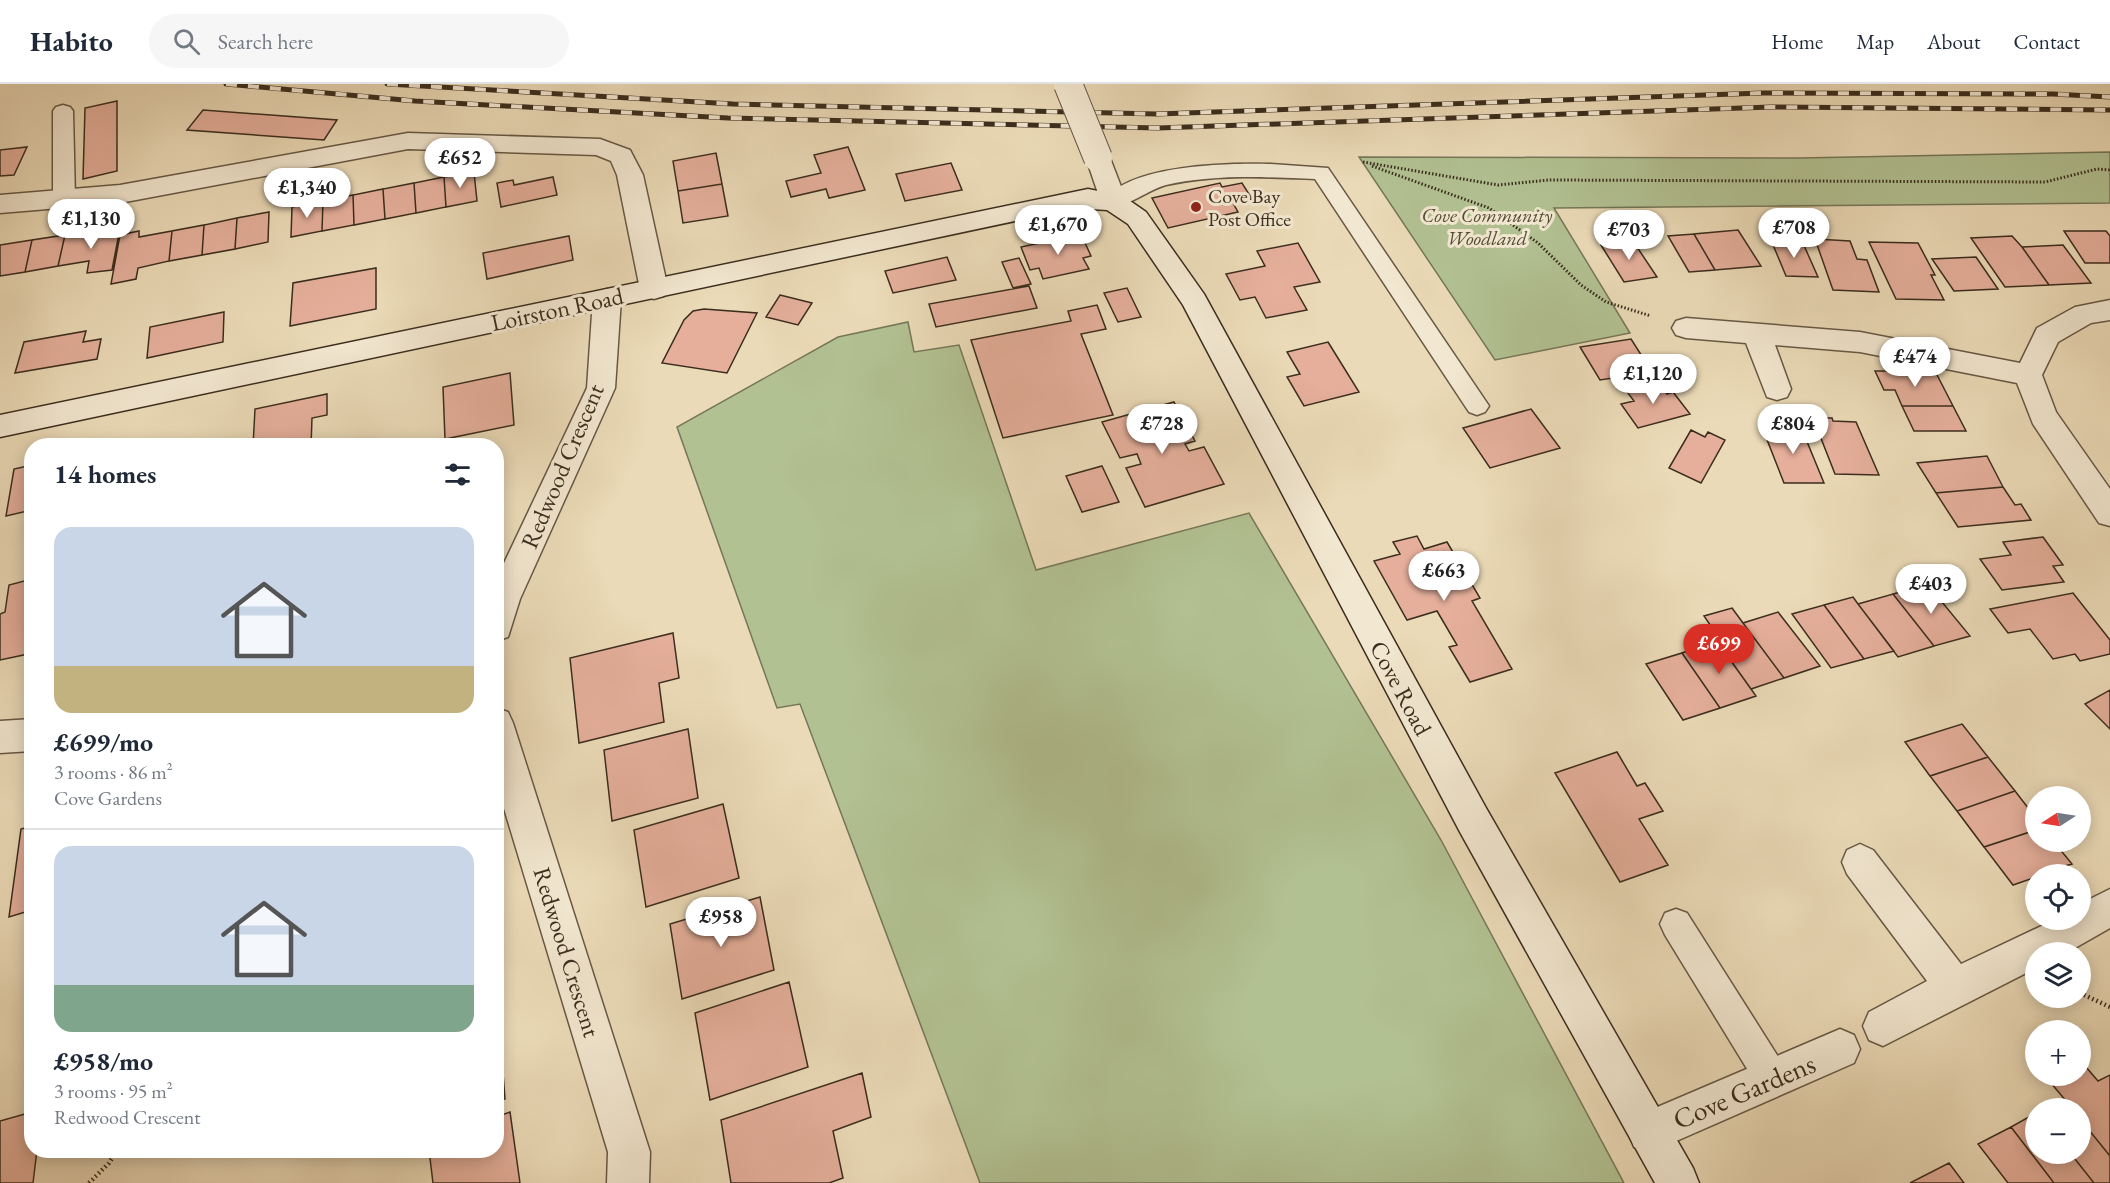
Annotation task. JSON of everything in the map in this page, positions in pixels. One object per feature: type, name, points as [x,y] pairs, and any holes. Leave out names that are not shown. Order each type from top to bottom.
[{"type":"street","points":[[1068,84],[1114,202]]},
{"type":"street","points":[[0,204],[120,194],[408,141],[600,147],[621,156],[630,176],[654,289]]},
{"type":"street","name":"Loirston Road","points":[[0,426],[1076,199],[1088,198],[1114,202]]},
{"type":"street","name":"Cove Road","points":[[1114,202],[1137,218],[1194,301],[1473,820],[1678,1183]]},
{"type":"street","name":"Redwood Crescent","points":[[504,599],[601,388],[607,299]]},
{"type":"street","points":[[2110,310],[2085,315],[2047,335],[2028,375],[2043,416],[2110,514]]},
{"type":"street","points":[[1686,328],[1860,342],[2028,375]]},
{"type":"street","points":[[1757,335],[1778,389]]},
{"type":"street","points":[[0,737],[24,736]]},
{"type":"street","name":"Redwood Crescent","points":[[504,749],[629,1152],[628,1183]]},
{"type":"street","points":[[1860,862],[1954,987]]},
{"type":"street","points":[[1883,1026],[1954,987],[2073,930],[2110,907]]},
{"type":"street","name":"Cove Gardens","points":[[1649,1132],[1840,1049]]},
{"type":"lane","points":[[63,111],[64,199]]},
{"type":"lane","points":[[1114,202],[1126,192],[1142,185],[1201,172],[1259,170],[1321,173],[1477,406]]},
{"type":"lane","points":[[1676,924],[1772,1078]]},
{"type":"path","points":[[1686,328],[1606,302],[1581,285],[1538,243],[1489,208],[1363,162],[1498,185],[1549,180],[2045,182],[2097,169],[2110,170]]},
{"type":"path","points":[[2091,998],[2110,1007]]},
{"type":"path","points":[[89,1183],[112,1158]]},
{"type":"green space","name":"Cove Community Woodland","points":[[2110,152],[2110,203],[1554,208],[1630,333],[1495,360],[1359,157],[1800,158]]},
{"type":"green space","points":[[908,322],[914,352],[959,345],[1036,570],[1249,513],[1441,840],[1624,1183],[980,1183],[800,704],[777,708],[677,427],[838,337]]},
{"type":"building","points":[[117,101],[117,171],[83,179],[85,108]]},
{"type":"building","points":[[203,110],[337,120],[324,140],[187,130]]},
{"type":"building","points":[[27,147],[14,175],[0,176],[0,150]]},
{"type":"building","points":[[848,147],[865,190],[829,198],[826,189],[791,197],[786,181],[821,173],[814,155]]},
{"type":"building","points":[[716,153],[722,184],[678,191],[673,161]]},
{"type":"building","points":[[951,163],[962,190],[905,201],[896,174]]},
{"type":"building","points":[[474,172],[477,201],[446,207],[444,177]]},
{"type":"building","points":[[444,177],[446,207],[416,213],[414,183]]},
{"type":"building","points":[[553,177],[557,195],[501,207],[497,183],[513,180],[514,185]]},
{"type":"building","points":[[414,183],[416,213],[385,219],[383,189]]},
{"type":"building","name":"Cove Bay Post Office","points":[[1220,183],[1222,187],[1242,183],[1252,199],[1233,203],[1238,212],[1168,228],[1152,198]]},
{"type":"building","points":[[722,184],[728,216],[683,223],[678,191]]},
{"type":"building","points":[[383,189],[385,219],[354,225],[353,195]]},
{"type":"building","points":[[353,195],[354,225],[322,231],[323,201]]},
{"type":"building","points":[[323,201],[322,231],[291,237],[292,207]]},
{"type":"building","points":[[269,212],[268,242],[235,249],[237,218]]},
{"type":"building","points":[[237,218],[235,249],[202,255],[204,225]]},
{"type":"building","points":[[204,225],[202,255],[169,261],[172,231]]},
{"type":"building","points":[[120,228],[112,270],[87,273],[89,261],[58,266],[65,235]]},
{"type":"building","points":[[1738,230],[1761,266],[1715,270],[1694,234]]},
{"type":"building","points":[[139,231],[139,237],[172,231],[169,261],[138,268],[136,279],[111,284],[120,235]]},
{"type":"building","points":[[2064,231],[2106,231],[2110,236],[2110,263],[2085,263]]},
{"type":"building","points":[[1081,234],[1091,256],[1083,258],[1089,269],[1043,279],[1039,268],[1030,270],[1021,247]]},
{"type":"building","points":[[1694,234],[1715,270],[1689,272],[1668,236]]},
{"type":"building","points":[[65,235],[58,266],[25,272],[32,240]]},
{"type":"building","points":[[569,236],[573,260],[487,279],[483,253]]},
{"type":"building","points":[[2012,236],[2049,285],[2005,287],[1971,238]]},
{"type":"building","points":[[1815,239],[1850,241],[1857,259],[1867,260],[1879,292],[1833,290]]},
{"type":"building","points":[[32,240],[25,272],[0,276],[0,245]]},
{"type":"building","points":[[1771,240],[1802,241],[1818,277],[1786,276]]},
{"type":"building","points":[[1633,241],[1657,277],[1624,282],[1601,245]]},
{"type":"building","points":[[1869,242],[1918,243],[1935,275],[1931,275],[1944,300],[1896,299]]},
{"type":"building","points":[[1298,243],[1320,282],[1294,287],[1307,310],[1266,318],[1255,297],[1240,300],[1226,274],[1265,266],[1257,251]]},
{"type":"building","points":[[2063,245],[2091,283],[2049,285],[2022,247]]},
{"type":"building","points":[[947,257],[956,280],[893,293],[885,271]]},
{"type":"building","points":[[1976,257],[1998,289],[1954,291],[1932,259]]},
{"type":"building","points":[[1019,258],[1031,284],[1013,288],[1002,262]]},
{"type":"building","points":[[376,268],[376,309],[290,326],[293,283]]},
{"type":"building","points":[[1029,286],[1037,308],[936,327],[929,304]]},
{"type":"building","points":[[1127,288],[1141,317],[1118,322],[1104,293]]},
{"type":"building","points":[[780,295],[812,303],[798,325],[766,317]]},
{"type":"building","points":[[1097,305],[1106,329],[1081,334],[1113,415],[1003,438],[971,340],[1071,321],[1068,311]]},
{"type":"building","points":[[704,309],[757,313],[727,373],[662,363],[684,320],[693,311]]},
{"type":"building","points":[[224,312],[223,342],[147,358],[150,327]]},
{"type":"building","points":[[86,331],[83,342],[101,339],[97,359],[15,373],[24,342]]},
{"type":"building","points":[[1631,339],[1652,372],[1600,380],[1580,347]]},
{"type":"building","points":[[1328,342],[1359,392],[1304,406],[1287,377],[1300,374],[1287,352]]},
{"type":"building","points":[[1875,371],[1935,371],[1953,406],[1902,406],[1895,390],[1884,390]]},
{"type":"building","points":[[510,373],[514,425],[445,438],[443,387]]},
{"type":"building","points":[[1658,381],[1667,394],[1673,392],[1690,414],[1638,428],[1621,404],[1634,401],[1625,389]]},
{"type":"building","points":[[327,394],[327,415],[312,418],[311,438],[253,438],[255,409]]},
{"type":"building","points":[[1174,402],[1195,441],[1185,444],[1189,451],[1204,447],[1224,484],[1145,507],[1126,468],[1141,464],[1137,454],[1120,458],[1102,422]]},
{"type":"building","points":[[1902,406],[1953,406],[1966,431],[1914,431]]},
{"type":"building","points":[[1531,409],[1560,448],[1490,468],[1463,428]]},
{"type":"building","points":[[1813,418],[1856,422],[1879,475],[1835,474]]},
{"type":"building","points":[[1762,427],[1801,427],[1824,483],[1784,483]]},
{"type":"building","points":[[1691,430],[1705,437],[1708,432],[1725,440],[1701,483],[1669,468]]},
{"type":"building","points":[[1987,456],[2003,487],[1936,493],[1917,463]]},
{"type":"building","points":[[1102,466],[1119,502],[1082,512],[1066,476]]},
{"type":"building","points":[[24,467],[24,512],[6,516],[14,469]]},
{"type":"building","points":[[2003,487],[2015,505],[2021,504],[2031,520],[1958,527],[1936,493]]},
{"type":"building","points":[[1417,536],[1424,549],[1447,542],[1480,598],[1472,601],[1512,669],[1470,682],[1449,647],[1457,645],[1437,611],[1407,620],[1374,561],[1400,554],[1393,542]]},
{"type":"building","points":[[2043,537],[2063,565],[2053,566],[2064,582],[2002,590],[1980,559],[2011,555],[2003,542]]},
{"type":"building","points":[[24,581],[24,655],[0,660],[0,614],[5,612],[9,585]]},
{"type":"building","points":[[1928,585],[1970,636],[1934,646],[1893,594]]},
{"type":"building","points":[[2073,593],[2110,640],[2110,654],[2080,661],[2075,654],[2053,659],[2030,629],[2008,633],[1990,609]]},
{"type":"building","points":[[1893,594],[1934,646],[1898,657],[1858,604]]},
{"type":"building","points":[[1853,597],[1894,651],[1864,659],[1824,605]]},
{"type":"building","points":[[1824,605],[1864,659],[1831,668],[1792,614]]},
{"type":"building","points":[[1732,608],[1784,678],[1751,689],[1711,633],[1715,632],[1704,616]]},
{"type":"building","points":[[1778,612],[1820,666],[1784,678],[1743,623]]},
{"type":"building","points":[[673,633],[679,678],[659,683],[664,722],[579,743],[570,658]]},
{"type":"building","points":[[1717,641],[1756,696],[1720,708],[1682,653]]},
{"type":"building","points":[[1682,653],[1720,708],[1683,720],[1646,664]]},
{"type":"building","points":[[2110,690],[2110,729],[2085,704]]},
{"type":"building","points":[[1962,724],[1988,757],[1930,776],[1905,742]]},
{"type":"building","points":[[688,729],[698,798],[612,821],[604,750]]},
{"type":"building","points":[[1617,752],[1637,786],[1645,783],[1663,811],[1639,819],[1668,865],[1620,882],[1555,773]]},
{"type":"building","points":[[1988,757],[2015,791],[1957,811],[1930,776]]},
{"type":"building","points":[[2015,791],[2025,804],[2025,834],[1984,847],[1957,811]]},
{"type":"building","points":[[723,804],[739,878],[646,907],[634,830]]},
{"type":"building","points":[[24,828],[24,912],[9,917],[21,829]]},
{"type":"building","points":[[2025,834],[2025,852],[2062,852],[2072,864],[2025,864],[2025,881],[2013,885],[1984,847]]},
{"type":"building","points":[[760,897],[774,970],[682,999],[670,924]]},
{"type":"building","points":[[789,982],[808,1067],[710,1100],[695,1013]]},
{"type":"building","points":[[862,1073],[871,1117],[833,1131],[843,1178],[829,1183],[731,1183],[721,1120]]},
{"type":"building","points":[[2091,1073],[2098,1081],[2110,1075],[2110,1156],[2091,1133],[2091,1098],[2064,1098],[2053,1086],[2091,1086]]},
{"type":"building","points":[[510,1112],[520,1183],[433,1183],[430,1158],[504,1158],[504,1114]]},
{"type":"building","points":[[24,1114],[24,1158],[36,1158],[33,1183],[0,1183],[0,1121]]},
{"type":"building","points":[[2025,1119],[2025,1145],[2011,1127]]},
{"type":"building","points":[[2011,1127],[2025,1145],[2025,1164],[2039,1164],[2054,1183],[2008,1183],[1978,1144]]},
{"type":"building","points":[[2091,1133],[2110,1156],[2110,1183],[2094,1183],[2079,1164],[2091,1164]]},
{"type":"building","points":[[1949,1163],[1964,1183],[1910,1183]]},
{"type":"building","points":[[2039,1164],[2079,1164],[2094,1183],[2054,1183]]},
{"type":"railway","points":[[226,84],[415,101],[728,118],[1158,128],[1771,107],[2110,110]]},
{"type":"railway","points":[[387,84],[733,104],[1157,114],[1763,93],[2053,94],[2110,97]]},
{"type":"place","name":"Cove Bay Post Office","points":[[1196,207]]}]
